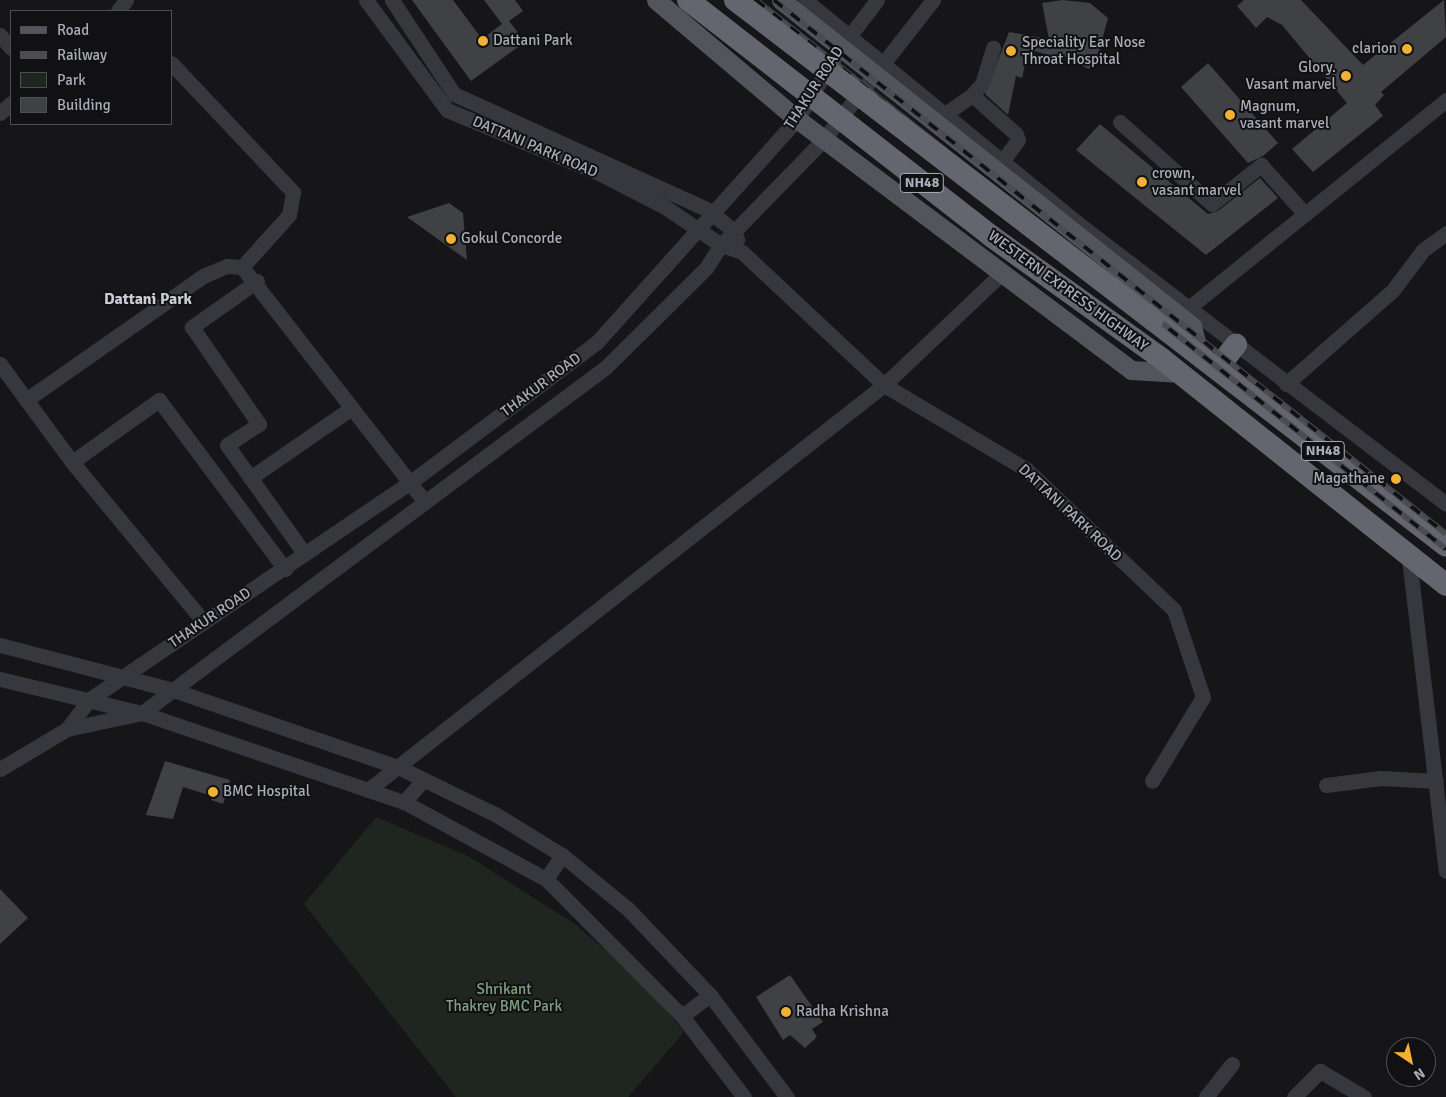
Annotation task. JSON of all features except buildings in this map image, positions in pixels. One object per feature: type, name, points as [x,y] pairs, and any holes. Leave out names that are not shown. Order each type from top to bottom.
[{"type":"highway","name":"WESTERN EXPRESS HIGHWAY","points":[[688,0],[983,230],[1181,373],[1409,558],[1446,585]]},
{"type":"highway","name":"WESTERN EXPRESS HIGHWAY","points":[[735,0],[1446,546]]},
{"type":"highway","points":[[1209,363],[1236,345]]},
{"type":"main road","points":[[656,0],[797,120],[1131,370],[1181,373]]},
{"type":"main road","points":[[780,0],[845,42],[877,66],[1183,312],[1192,326],[1209,363]]},
{"type":"street","points":[[370,6],[391,0],[453,92],[445,108]]},
{"type":"street","points":[[805,0],[845,42]]},
{"type":"street","name":"THAKUR ROAD","points":[[90,699],[408,484],[597,342],[797,120],[845,42],[877,0]]},
{"type":"street","name":"THAKUR ROAD","points":[[67,729],[142,712],[606,367],[706,268],[721,245],[824,139],[877,66],[933,0]]},
{"type":"street","name":"DATTANI PARK ROAD","points":[[370,6],[398,47],[445,108],[597,172],[698,228],[721,245],[742,252],[884,385],[1027,470],[1174,610],[1203,697],[1152,781]]},
{"type":"street","points":[[398,47],[414,34]]},
{"type":"street","points":[[0,35],[10,47]]},
{"type":"street","points":[[945,114],[972,95],[982,84],[993,48]]},
{"type":"street","points":[[172,64],[293,192],[289,215],[242,267]]},
{"type":"street","points":[[877,66],[945,114],[1183,312],[1236,345],[1446,504]]},
{"type":"street","name":"DATTANI PARK ROAD","points":[[453,92],[603,158],[712,214],[734,231],[742,252]]},
{"type":"street","points":[[972,95],[1016,134],[1018,140],[1002,161]]},
{"type":"street","points":[[1183,312],[1446,100]]},
{"type":"street","points":[[0,113],[10,104]]},
{"type":"street","points":[[1120,122],[1212,204],[1261,165],[1305,214]]},
{"type":"street","points":[[597,172],[603,158]]},
{"type":"street","points":[[1286,384],[1393,290],[1423,250],[1446,233]]},
{"type":"street","points":[[26,400],[202,276],[227,266],[242,267],[257,281],[350,409],[408,484],[426,502]]},
{"type":"street","points":[[368,790],[884,385],[1001,274]]},
{"type":"street","points":[[257,281],[192,327],[259,424],[227,445],[304,553]]},
{"type":"street","points":[[0,364],[72,462],[203,621]]},
{"type":"street","points":[[72,462],[159,400],[284,568]]},
{"type":"street","points":[[250,478],[350,409]]},
{"type":"street","points":[[1409,558],[1446,871]]},
{"type":"street","points":[[0,645],[120,679],[172,690],[398,766],[495,814],[562,855],[628,909],[710,995],[787,1097]]},
{"type":"street","points":[[0,679],[142,712],[404,802],[546,879],[682,1016],[744,1097]]},
{"type":"street","points":[[0,769],[67,729],[90,699]]},
{"type":"street","points":[[1326,785],[1381,778],[1436,782]]},
{"type":"street","points":[[404,802],[424,779]]},
{"type":"street","points":[[546,879],[562,855]]},
{"type":"street","points":[[682,1016],[710,995]]},
{"type":"street","points":[[1206,1097],[1232,1064]]},
{"type":"street","points":[[1294,1097],[1320,1071],[1364,1097]]},
{"type":"green space","name":"Shrikant Thakrey BMC Park","points":[[376,817],[468,856],[575,924],[643,982],[684,1032],[628,1097],[456,1097],[304,904]]},
{"type":"railway","points":[[756,0],[1446,549]]},
{"type":"railway","points":[[774,0],[1446,534]]},
{"type":"place","name":"Dattani Park","points":[[483,41]]},
{"type":"place","name":"clarion","points":[[1407,49]]},
{"type":"place","name":"Speciality Ear Nose Throat Hospital","points":[[1011,51]]},
{"type":"place","name":"Glory. Vasant marvel","points":[[1346,76]]},
{"type":"place","name":"Magnum, vasant marvel","points":[[1230,115]]},
{"type":"place","name":"crown, vasant marvel","points":[[1142,182]]},
{"type":"place","name":"Gokul Concorde","points":[[451,239]]},
{"type":"place","name":"Magathane","points":[[1396,479]]},
{"type":"place","name":"BMC Hospital","points":[[213,792]]},
{"type":"place","name":"Radha Krishna","points":[[786,1012]]},
{"type":"district","name":"Dattani Park","points":[[148,299]]}]
